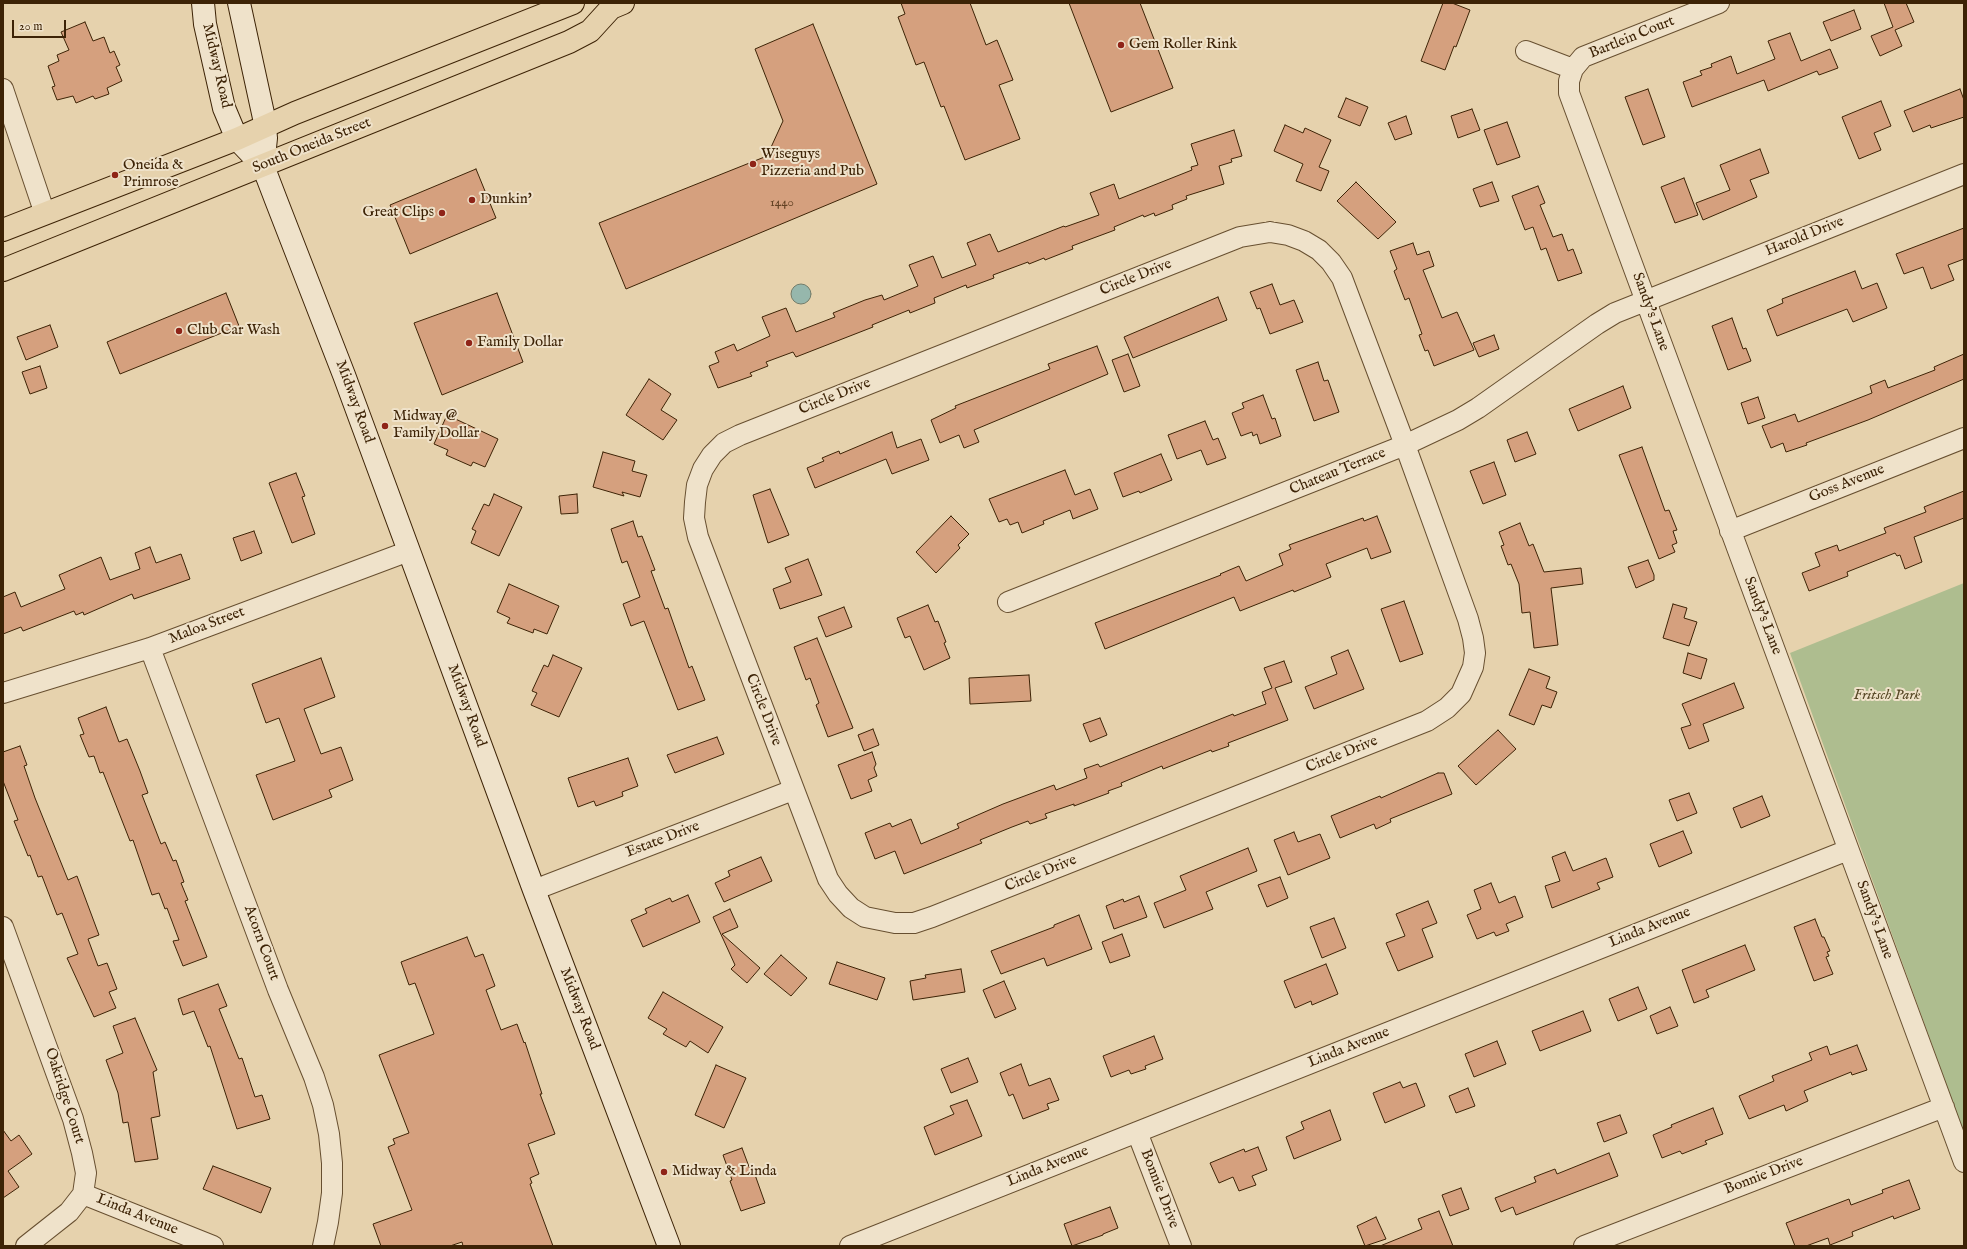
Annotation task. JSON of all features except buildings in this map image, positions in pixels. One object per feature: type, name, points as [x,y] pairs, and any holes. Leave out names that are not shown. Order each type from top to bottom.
[{"type":"highway","points":[[3,230],[574,3]]},
{"type":"highway","name":"South Oneida Street","points":[[3,270],[578,38],[595,28],[610,5]]},
{"type":"main road","name":"Midway Road","points":[[203,3],[224,108],[237,138],[263,166],[342,368],[534,890],[669,1246]]},
{"type":"main road","name":"Midway Road","points":[[239,3],[265,126],[266,138],[263,166]]},
{"type":"street","name":"Bartlein Court","points":[[1526,51],[1573,69],[1583,56],[1719,3]]},
{"type":"street","name":"Sandy's Lane","points":[[1573,69],[1569,81],[1570,93],[1730,531],[1964,1162]]},
{"type":"street","points":[[3,89],[45,214]]},
{"type":"street","name":"Harold Drive","points":[[1646,300],[1964,174]]},
{"type":"street","name":"Circle Drive","points":[[1270,232],[1293,237],[1319,250],[1331,262],[1342,278],[1405,445],[1468,619],[1473,638],[1475,653],[1473,667],[1461,694],[1446,708],[1427,721],[940,914],[914,922],[894,923],[865,917],[851,908],[838,894],[828,879],[793,790],[698,537],[694,518],[697,485],[703,469],[712,455],[724,443],[1240,237],[1270,232]]},
{"type":"street","name":"Chateau Terrace","points":[[1008,602],[1405,445],[1458,420],[1510,386],[1597,324],[1646,300]]},
{"type":"street","name":"Goss Avenue","points":[[1730,531],[1964,438]]},
{"type":"street","name":"Maloa Street","points":[[3,693],[150,648],[409,551]]},
{"type":"street","name":"Acorn Court","points":[[150,648],[278,990],[314,1077],[323,1105],[329,1134],[332,1163],[332,1193],[323,1246]]},
{"type":"street","name":"Estate Drive","points":[[534,890],[793,790]]},
{"type":"street","name":"Linda Avenue","points":[[850,1246],[1848,850]]},
{"type":"street","name":"Oakridge Court","points":[[3,926],[73,1120],[86,1174],[83,1194],[69,1212],[26,1246]]},
{"type":"street","name":"Bonnie Drive","points":[[1584,1246],[1944,1107]]},
{"type":"street","name":"Bonnie Drive","points":[[1137,1132],[1181,1246]]},
{"type":"street","name":"Linda Avenue","points":[[83,1194],[213,1246]]},
{"type":"green space","name":"Fritsch Park","points":[[1964,583],[1964,1133],[1790,653]]},
{"type":"water","points":[[801,284],[808,287],[811,294],[808,301],[801,304],[794,301],[791,294],[794,287]]},
{"type":"place","name":"Gem Roller Rink","points":[[1121,45]]},
{"type":"place","name":"Wiseguys Pizzeria and Pub","points":[[753,164]]},
{"type":"place","name":"Oneida & Primrose","points":[[115,175]]},
{"type":"place","name":"Dunkin'","points":[[472,200]]},
{"type":"place","name":"Great Clips","points":[[442,213]]},
{"type":"place","name":"Club Car Wash","points":[[179,331]]},
{"type":"place","name":"Family Dollar","points":[[469,343]]},
{"type":"place","name":"Midway @ Family Dollar","points":[[385,426]]},
{"type":"place","name":"Midway & Linda","points":[[664,1172]]}]
